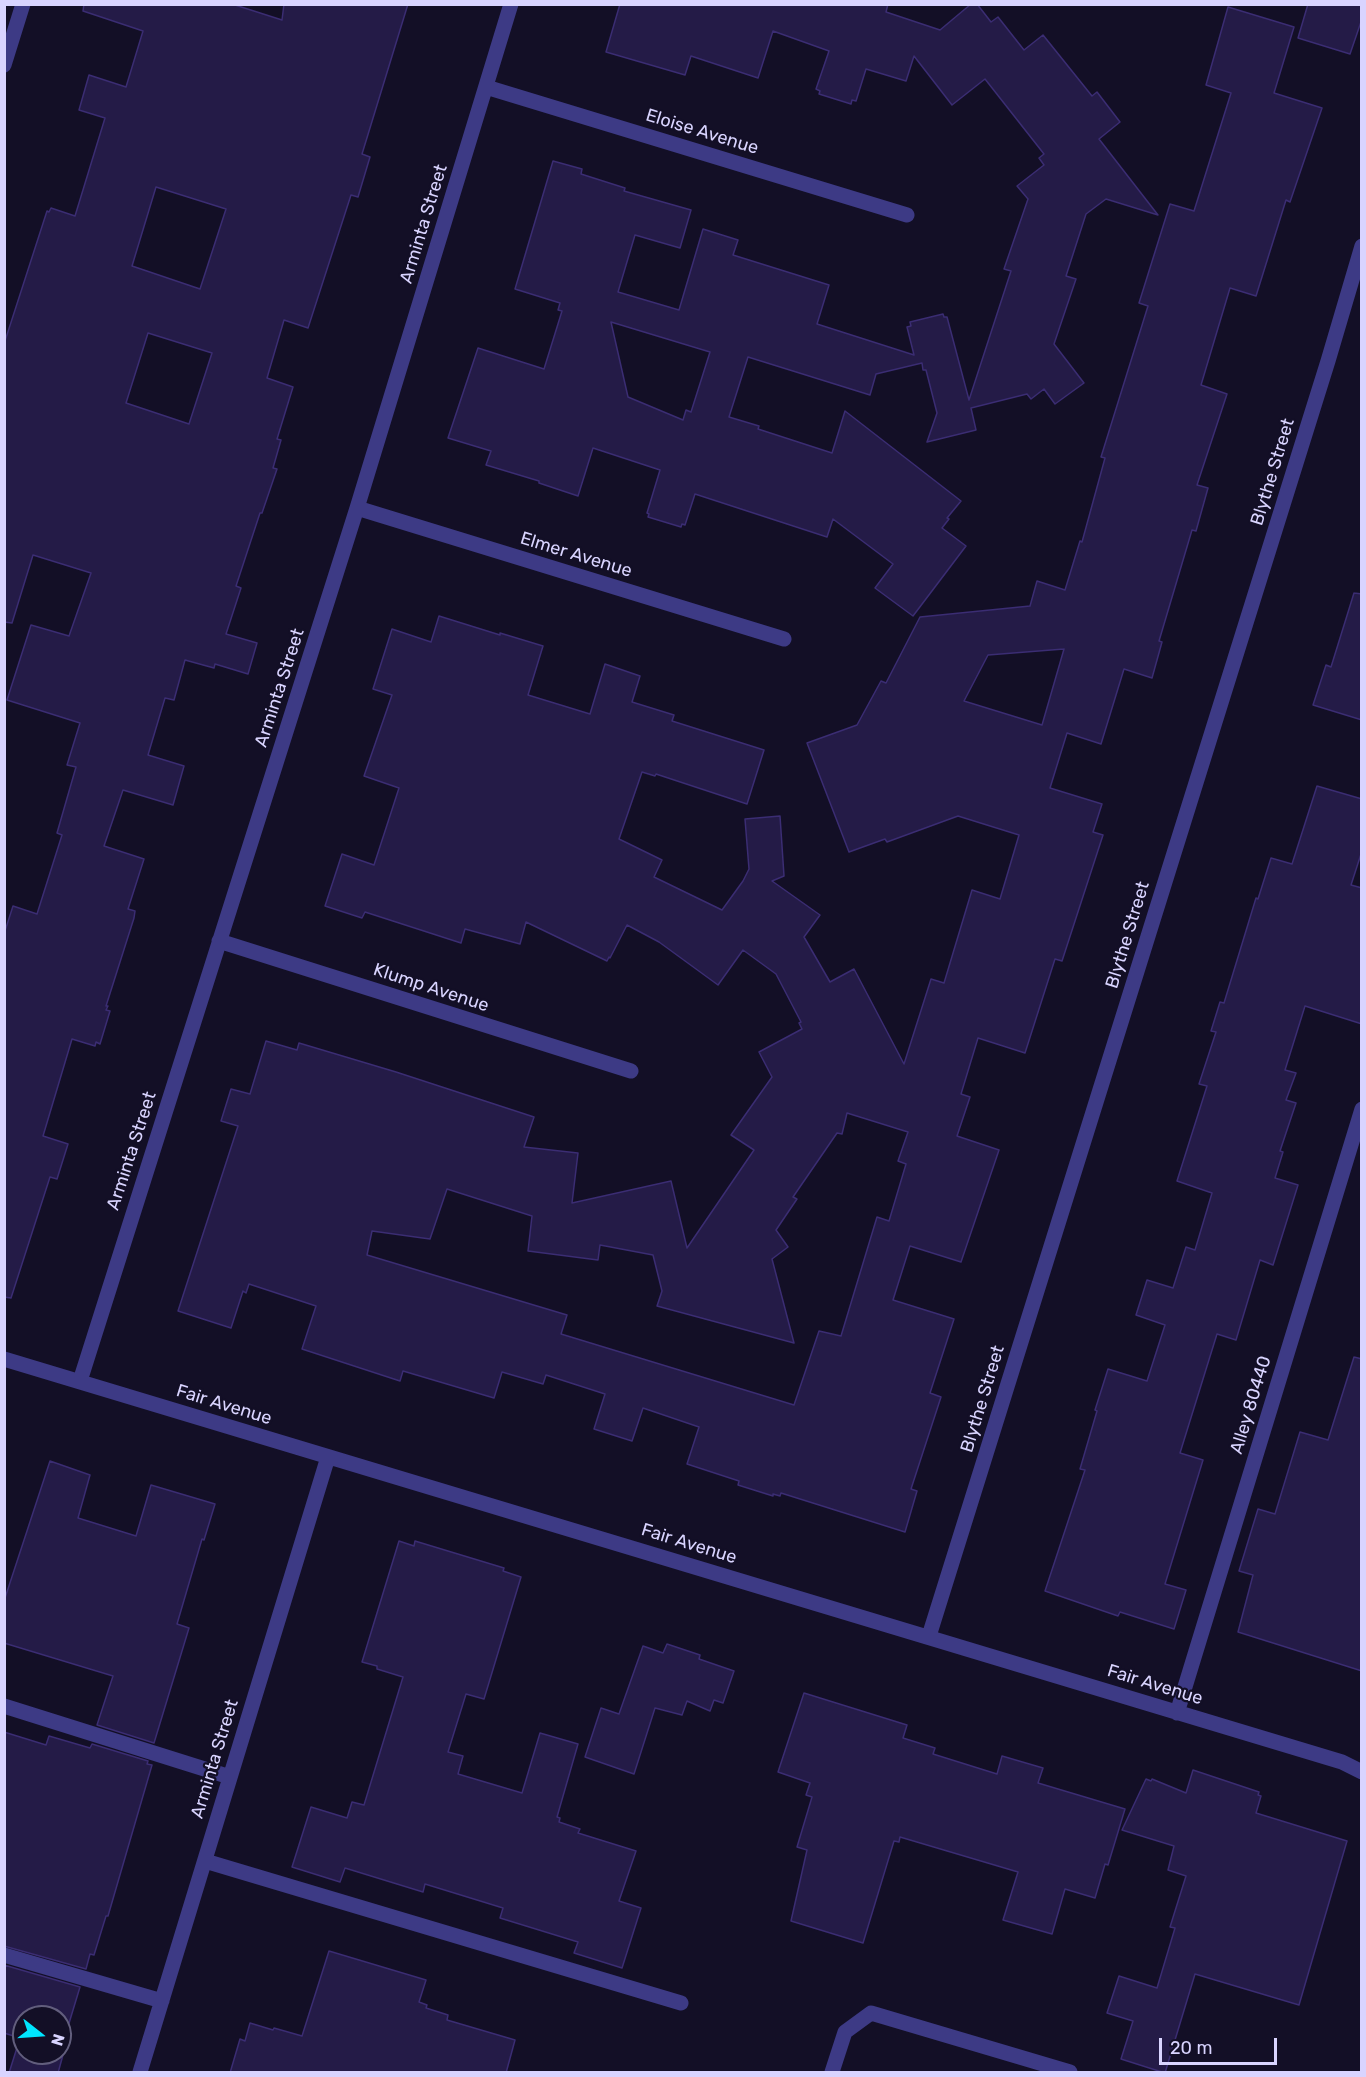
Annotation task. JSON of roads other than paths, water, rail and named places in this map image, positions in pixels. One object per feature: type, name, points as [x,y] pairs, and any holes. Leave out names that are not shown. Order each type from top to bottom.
[{"type":"street","points":[[4,65],[23,4]]},
{"type":"street","name":"Arminta Street","points":[[80,1381],[357,508],[511,4]]},
{"type":"street","name":"Eloise Avenue","points":[[486,87],[907,215]]},
{"type":"street","name":"Blythe Street","points":[[929,1636],[1362,246]]},
{"type":"street","name":"Elmer Avenue","points":[[357,508],[784,639]]},
{"type":"street","name":"Klump Avenue","points":[[219,941],[631,1071]]},
{"type":"street","name":"Alley 80440","points":[[1177,1713],[1362,1109]]},
{"type":"street","name":"Fair Avenue","points":[[4,1359],[929,1636],[1342,1762],[1362,1772]]},
{"type":"street","name":"Arminta Street","points":[[140,2073],[328,1456]]},
{"type":"street","points":[[4,1706],[230,1777]]},
{"type":"street","points":[[205,1861],[681,2003]]},
{"type":"street","points":[[4,1955],[162,2001]]},
{"type":"street","points":[[832,2073],[845,2032],[871,2013],[1070,2073]]}]
